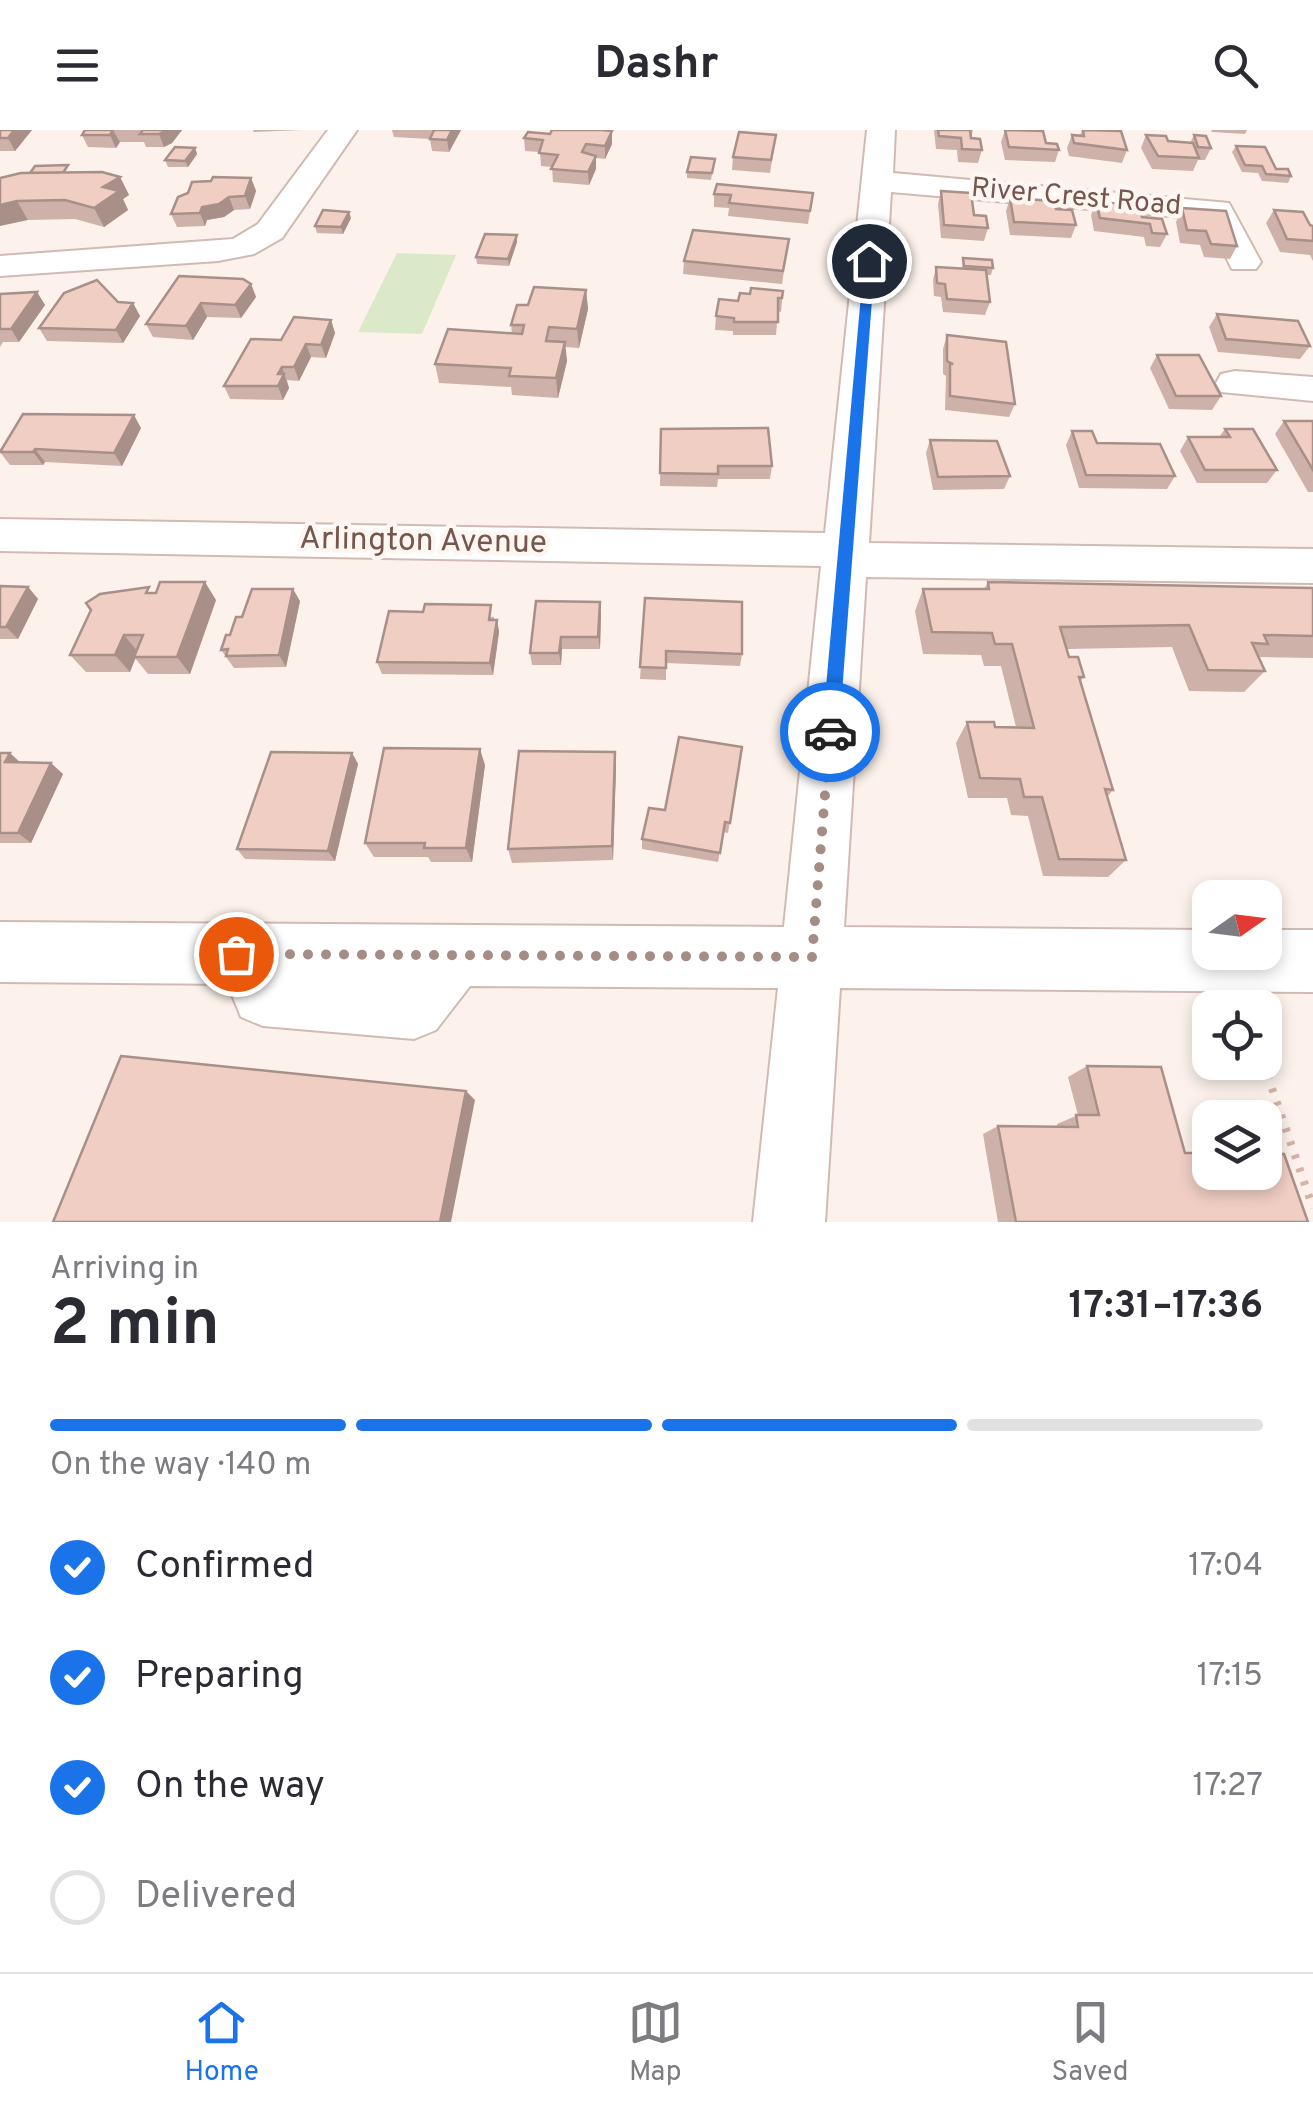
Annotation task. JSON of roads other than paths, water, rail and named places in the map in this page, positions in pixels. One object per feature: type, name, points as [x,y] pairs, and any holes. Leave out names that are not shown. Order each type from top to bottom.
[{"type":"street","points":[[0,266],[218,251],[258,241],[270,231],[342,130]]},
{"type":"street","points":[[789,1222],[882,130]]},
{"type":"street","name":"River Crest Road","points":[[876,181],[1218,210],[1244,262]]},
{"type":"street","points":[[1235,382],[1313,388]]},
{"type":"street","name":"Arlington Avenue","points":[[0,535],[1313,566]]},
{"type":"street","points":[[0,952],[276,954],[263,995],[414,1008],[455,955],[1313,962]]}]
